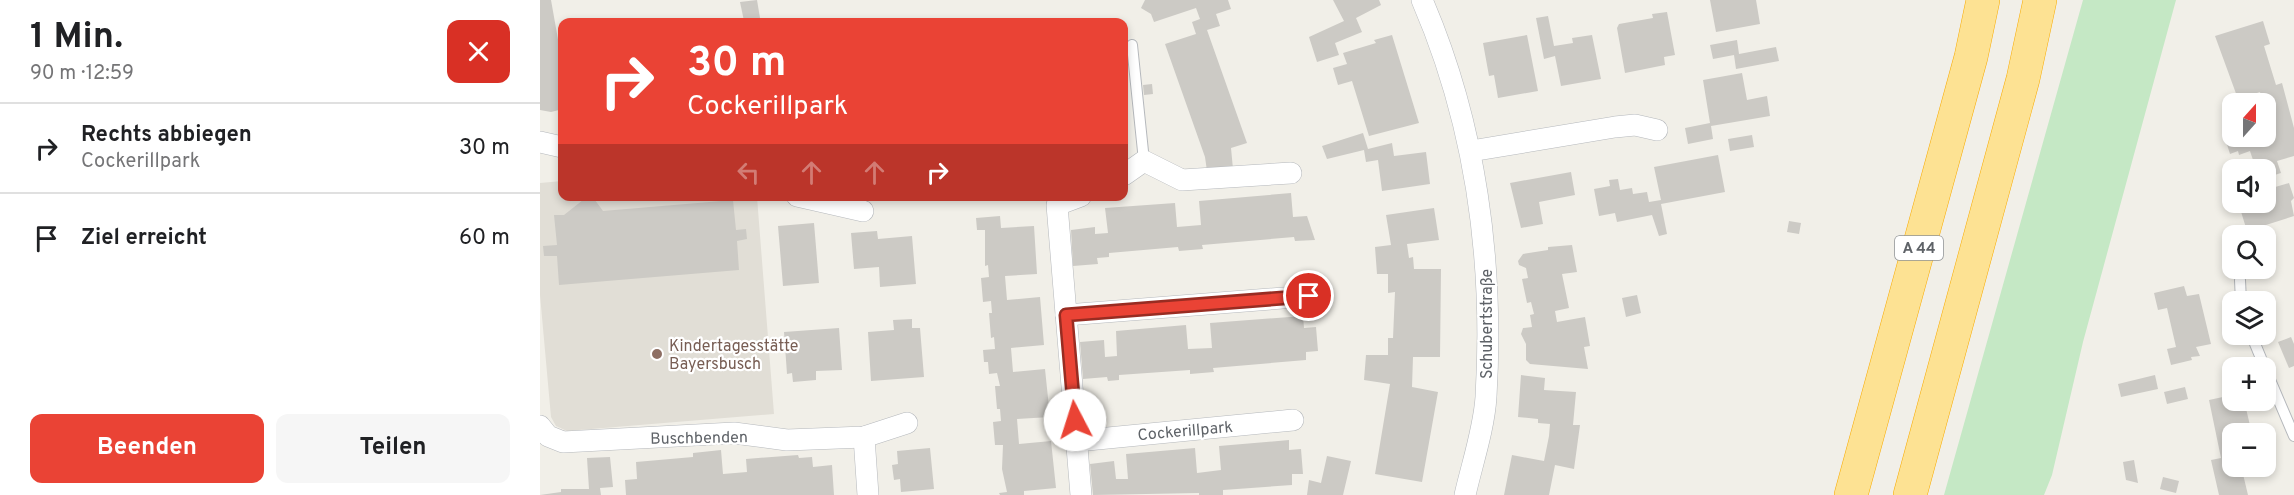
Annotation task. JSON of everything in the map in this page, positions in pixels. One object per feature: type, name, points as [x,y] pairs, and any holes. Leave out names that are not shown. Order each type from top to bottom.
[{"type":"highway","name":"A 44","points":[[1851,495],[1971,57],[1983,0]]},
{"type":"highway","points":[[1910,495],[2023,79],[2040,0]]},
{"type":"street","name":"Schubertstraße","points":[[1422,0],[1441,43],[1471,151],[1486,262],[1486,399],[1465,495]]},
{"type":"street","points":[[1471,151],[1615,127],[1635,125],[1657,130]]},
{"type":"street","points":[[540,142],[558,146]]},
{"type":"street","points":[[1128,171],[1144,161],[1182,180],[1291,173]]},
{"type":"street","points":[[819,201],[863,211]]},
{"type":"street","points":[[1068,201],[1057,205],[1081,495]]},
{"type":"street","points":[[1066,315],[1309,296]]},
{"type":"street","name":"Cockerillpark","points":[[1077,441],[1293,420]]},
{"type":"street","name":"Buschbenden","points":[[540,426],[548,436],[563,442],[734,433],[787,440],[864,437],[907,423]]},
{"type":"street","points":[[864,437],[868,495]]},
{"type":"lane","points":[[1132,45],[1144,161]]},
{"type":"lane","points":[[2240,280],[2240,291]]},
{"type":"lane","points":[[2276,394],[2294,436]]},
{"type":"shaded area","name":"Kindertagesstätte Bayersbusch","points":[[558,181],[558,201],[757,201],[774,414],[567,431],[556,426],[551,417],[540,295],[540,183]]},
{"type":"green space","points":[[2083,0],[2176,0],[2083,342],[2052,475],[2044,495],[1944,495]]},
{"type":"building","points":[[540,0],[551,0],[558,39],[558,110],[551,112],[540,110]]},
{"type":"building","points":[[757,0],[760,18],[743,18],[740,2]]},
{"type":"building","points":[[1145,0],[1228,0],[1231,9],[1216,14],[1220,26],[1207,30],[1247,143],[1231,148],[1233,169],[1207,171],[1205,157],[1165,44],[1196,34],[1192,22],[1200,19],[1196,8],[1154,22],[1151,14],[1141,8]]},
{"type":"building","points":[[1333,0],[1379,0],[1381,5],[1356,18],[1362,32],[1335,43],[1339,55],[1317,62],[1309,37],[1344,21]]},
{"type":"building","points":[[1710,0],[1756,0],[1760,24],[1716,32]]},
{"type":"building","points":[[1667,12],[1675,55],[1664,57],[1665,65],[1625,73],[1617,28],[1619,24],[1653,18],[1652,14]]},
{"type":"building","points":[[1548,16],[1554,46],[1573,43],[1572,38],[1592,35],[1601,79],[1561,86],[1555,56],[1544,59],[1536,18]]},
{"type":"building","points":[[2263,21],[2270,44],[2264,46],[2276,85],[2282,83],[2294,128],[2294,156],[2277,161],[2281,173],[2276,175],[2276,159],[2253,159],[2250,151],[2239,155],[2238,151],[2230,154],[2228,147],[2276,147],[2276,93],[2236,93],[2215,36]]},
{"type":"building","points":[[1392,35],[1419,123],[1369,136],[1352,81],[1338,85],[1333,68],[1347,64],[1343,53],[1376,43],[1374,40]]},
{"type":"building","points":[[1527,35],[1538,91],[1498,98],[1494,75],[1489,76],[1483,43]]},
{"type":"building","points":[[1737,40],[1739,54],[1776,47],[1779,61],[1736,69],[1734,55],[1713,59],[1710,45]]},
{"type":"building","points":[[1742,73],[1747,100],[1767,96],[1770,116],[1711,126],[1713,139],[1688,144],[1685,128],[1710,123],[1703,80]]},
{"type":"building","points":[[1152,84],[1153,94],[1144,95],[1143,85]]},
{"type":"building","points":[[1363,133],[1368,149],[1392,143],[1394,156],[1426,152],[1430,184],[1382,191],[1378,160],[1366,162],[1364,150],[1327,159],[1322,146]]},
{"type":"building","points":[[1752,135],[1754,147],[1730,151],[1728,139]]},
{"type":"building","points":[[1718,155],[1725,192],[1661,204],[1667,234],[1659,236],[1652,215],[1617,222],[1615,213],[1599,216],[1594,189],[1610,186],[1609,180],[1618,179],[1620,190],[1632,188],[1633,194],[1647,192],[1649,202],[1661,200],[1654,167]]},
{"type":"building","points":[[1571,172],[1575,195],[1539,202],[1543,224],[1521,228],[1510,183]]},
{"type":"building","points":[[2289,183],[2294,198],[2291,201],[2294,216],[2266,225],[2245,225],[2241,213],[2276,213],[2276,187]]},
{"type":"building","points":[[1291,193],[1293,217],[1307,216],[1315,240],[1295,241],[1294,237],[1202,245],[1203,249],[1179,251],[1178,247],[1109,253],[1109,257],[1097,258],[1098,264],[1073,266],[1071,230],[1095,227],[1095,234],[1108,233],[1105,208],[1175,203],[1177,227],[1201,225],[1199,201]]},
{"type":"building","points":[[582,201],[596,201],[603,211],[733,201],[736,230],[746,229],[747,239],[737,241],[739,270],[559,285],[557,256],[544,256],[543,246],[557,245],[554,215],[564,215]]},
{"type":"building","points":[[1434,208],[1439,240],[1407,244],[1409,258],[1413,257],[1414,269],[1441,269],[1440,357],[1413,357],[1412,387],[1438,392],[1422,482],[1375,474],[1390,384],[1364,380],[1366,355],[1388,355],[1388,338],[1393,338],[1395,292],[1388,293],[1388,274],[1377,274],[1375,247],[1391,245],[1386,215]]},
{"type":"building","points":[[1000,216],[1001,228],[1034,226],[1037,274],[1005,276],[1007,300],[1040,297],[1044,345],[1011,348],[1013,372],[1045,369],[1050,417],[1017,419],[1019,444],[1051,441],[1056,488],[1024,491],[1024,495],[1000,495],[999,493],[1007,492],[1002,469],[1003,445],[995,445],[993,422],[1001,421],[1000,409],[997,409],[995,386],[1000,386],[997,373],[989,374],[988,362],[984,362],[983,350],[995,349],[994,337],[991,338],[989,313],[992,313],[991,301],[983,302],[981,278],[989,277],[988,265],[985,266],[985,230],[977,230],[976,218]]},
{"type":"building","points":[[1789,221],[1801,223],[1799,234],[1787,232]]},
{"type":"building","points":[[814,223],[819,283],[783,286],[778,226]]},
{"type":"building","points":[[877,231],[878,239],[912,236],[916,284],[880,287],[879,267],[854,269],[851,233]]},
{"type":"building","points":[[1572,245],[1577,272],[1562,274],[1569,308],[1555,311],[1557,322],[1585,317],[1590,346],[1584,347],[1588,369],[1530,364],[1526,360],[1526,344],[1521,334],[1523,328],[1532,327],[1530,315],[1534,314],[1531,302],[1527,303],[1522,279],[1528,278],[1526,268],[1519,265],[1518,261],[1523,254],[1548,250],[1548,247]]},
{"type":"building","points":[[2184,286],[2187,296],[2199,294],[2211,344],[2196,347],[2200,356],[2171,365],[2167,349],[2176,347],[2167,308],[2158,310],[2154,293]]},
{"type":"building","points":[[1637,295],[1641,313],[1626,317],[1622,298]]},
{"type":"building","points":[[1303,316],[1304,328],[1316,327],[1318,351],[1306,352],[1306,360],[1213,368],[1214,372],[1190,374],[1190,370],[1119,375],[1119,380],[1108,381],[1107,377],[1083,379],[1080,342],[1104,340],[1105,357],[1117,356],[1116,331],[1186,325],[1188,349],[1212,348],[1210,323]]},
{"type":"building","points":[[912,319],[912,328],[920,328],[924,377],[871,381],[868,332],[894,330],[893,320]]},
{"type":"building","points":[[839,328],[842,370],[816,371],[816,380],[793,382],[792,373],[787,374],[784,332]]},
{"type":"building","points":[[2291,337],[2294,344],[2294,366],[2289,368],[2278,342]]},
{"type":"building","points":[[1521,375],[1545,378],[1544,390],[1576,392],[1573,425],[1580,425],[1574,469],[1555,465],[1549,495],[1504,495],[1512,455],[1544,461],[1549,436],[1550,424],[1538,423],[1538,419],[1518,417]]},
{"type":"building","points":[[2155,375],[2158,389],[2121,397],[2118,384]]},
{"type":"building","points":[[2185,387],[2188,399],[2167,404],[2164,392]]},
{"type":"building","points":[[2222,397],[2222,411],[2247,411],[2249,423],[2222,423],[2222,477],[2244,477],[2248,495],[2219,495],[2211,460],[2221,458],[2209,400]]},
{"type":"building","points":[[1289,440],[1289,450],[1301,449],[1303,474],[1292,474],[1292,485],[1223,490],[1223,495],[1199,495],[1199,493],[1093,495],[1090,464],[1114,461],[1116,479],[1128,479],[1126,454],[1195,448],[1197,473],[1221,470],[1219,446]]},
{"type":"building","points":[[930,448],[934,489],[901,492],[900,479],[894,480],[892,465],[898,464],[897,451]]},
{"type":"building","points":[[721,450],[723,474],[747,472],[746,459],[798,455],[799,458],[812,457],[813,467],[832,465],[834,495],[626,495],[625,480],[637,479],[636,462],[693,457],[693,453]]},
{"type":"building","points":[[1327,456],[1351,461],[1343,495],[1307,495],[1309,480],[1321,483]]},
{"type":"building","points":[[610,457],[613,487],[600,488],[601,495],[540,495],[561,492],[561,489],[589,489],[587,458]]},
{"type":"building","points":[[2134,460],[2138,483],[2126,480],[2123,462]]},
{"type":"building","points":[[2163,477],[2179,481],[2176,493],[2160,489]]},
{"type":"place","name":"Kindertagesstätte Bayersbusch","points":[[657,354]]},
{"type":"route","points":[[1075,420],[1066,315],[1309,296]]}]
